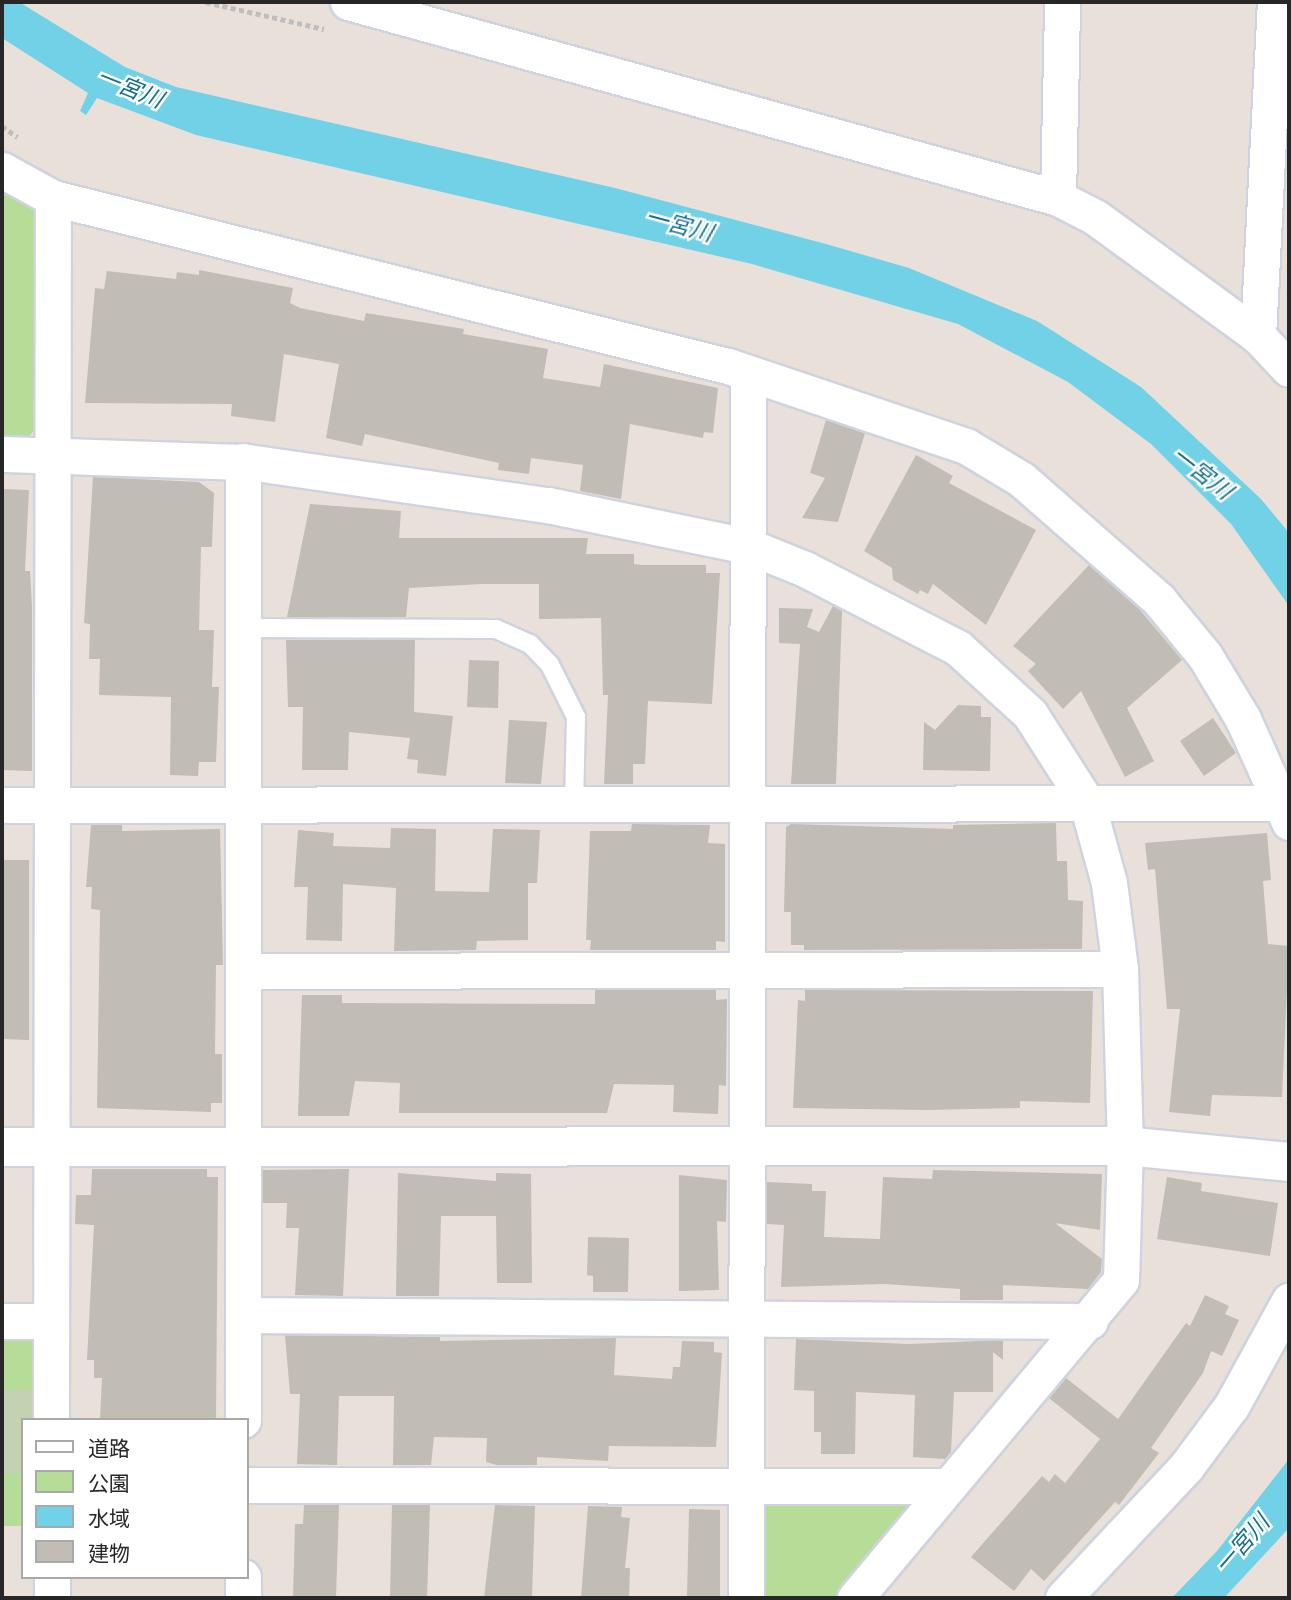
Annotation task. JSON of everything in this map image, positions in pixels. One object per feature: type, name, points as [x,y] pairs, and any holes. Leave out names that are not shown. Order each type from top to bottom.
[{"type":"street","points":[[348,2],[390,7],[1058,198],[1095,217],[1258,336],[1289,369]]},
{"type":"street","points":[[1058,198],[1062,2]]},
{"type":"street","points":[[1258,336],[1275,2]]},
{"type":"street","points":[[2,170],[53,198],[748,373],[893,417],[966,446],[1021,479],[1159,600],[1230,698],[1286,812],[1087,803],[2,805]]},
{"type":"street","points":[[51,1418],[53,198]]},
{"type":"street","points":[[746,1598],[748,373]]},
{"type":"street","points":[[2,454],[243,461],[548,505],[748,546],[805,569],[958,648],[1030,714],[1087,803],[1109,883],[1120,969],[1125,1146],[1121,1280],[1090,1321],[855,1598]]},
{"type":"street","points":[[243,461],[243,1418]]},
{"type":"street","points":[[243,971],[1120,969]]},
{"type":"street","points":[[2,1147],[746,1143],[1125,1146],[1289,1162]]},
{"type":"street","points":[[1063,1598],[1186,1467],[1232,1405],[1289,1301]]},
{"type":"street","points":[[243,1315],[1090,1321]]},
{"type":"street","points":[[2,1321],[51,1321]]},
{"type":"street","points":[[248,1485],[948,1486]]},
{"type":"street","points":[[52,1579],[52,1598]]},
{"type":"street","points":[[243,1579],[243,1598]]},
{"type":"lane","points":[[243,628],[496,629],[530,644],[550,665],[576,717],[574,804]]},
{"type":"green space","points":[[2,187],[37,209],[36,428],[26,440],[2,439]]},
{"type":"green space","points":[[2,1334],[25,1334],[34,1341],[35,1418],[21,1418],[21,1526],[2,1526]]},
{"type":"green space","points":[[2,1390],[35,1390],[35,1418],[21,1418],[21,1474],[2,1474]]},
{"type":"green space","points":[[770,1495],[906,1495],[908,1517],[841,1598],[757,1598],[756,1504]]},
{"type":"water","name":"一宮川","points":[[2,2],[19,2],[125,67],[176,87],[615,188],[826,244],[909,268],[1037,321],[1141,387],[1261,499],[1289,533],[1289,606],[1231,524],[1151,444],[1068,382],[958,324],[752,264],[196,135],[97,98],[86,115],[80,111],[88,93],[2,38]]},
{"type":"water","name":"一宮川","points":[[1289,1459],[1289,1528],[1224,1598],[1172,1598],[1217,1551]]},
{"type":"building","points":[[199,270],[293,288],[290,303],[300,308],[364,321],[366,313],[464,329],[463,334],[548,349],[543,378],[600,387],[604,364],[718,388],[713,433],[704,432],[703,438],[630,424],[621,499],[580,491],[583,465],[531,458],[529,474],[498,470],[499,463],[365,434],[362,446],[326,438],[339,364],[284,354],[275,422],[231,416],[232,404],[85,403],[95,288],[104,289],[107,271],[176,279],[177,272],[199,275]]},
{"type":"building","points":[[826,420],[865,433],[838,522],[802,518],[825,478],[810,473]]},
{"type":"building","points":[[916,455],[953,476],[949,483],[1036,530],[986,625],[933,584],[928,594],[920,590],[918,594],[893,580],[892,568],[864,551]]},
{"type":"building","points":[[93,477],[199,482],[214,493],[212,547],[201,547],[199,630],[214,630],[212,687],[219,687],[216,762],[199,762],[198,776],[170,775],[171,697],[99,695],[100,659],[89,659],[90,624],[84,623]]},
{"type":"building","points":[[2,489],[29,490],[25,571],[30,571],[32,607],[32,771],[2,770]]},
{"type":"building","points":[[310,504],[401,511],[399,538],[588,538],[586,554],[634,554],[634,564],[642,565],[706,565],[706,573],[720,573],[712,704],[648,701],[645,764],[633,764],[633,784],[604,784],[608,695],[603,695],[601,618],[539,619],[539,584],[409,588],[406,617],[287,617]]},
{"type":"building","points":[[1089,565],[1139,609],[1182,660],[1127,708],[1154,761],[1125,777],[1081,691],[1063,709],[1028,671],[1036,664],[1013,646]]},
{"type":"building","points":[[833,606],[842,611],[836,784],[791,784],[800,644],[779,643],[779,608],[813,609],[807,627],[819,632]]},
{"type":"building","points":[[286,640],[415,640],[414,712],[453,716],[446,776],[417,773],[418,760],[407,759],[410,738],[349,732],[348,770],[302,770],[303,707],[288,707]]},
{"type":"building","points":[[469,660],[499,661],[498,708],[467,707]]},
{"type":"building","points":[[958,705],[981,706],[981,717],[991,717],[990,771],[923,770],[924,722],[935,730]]},
{"type":"building","points":[[1213,718],[1236,753],[1204,776],[1180,741]]},
{"type":"building","points":[[509,720],[547,722],[541,784],[505,783]]},
{"type":"building","points":[[1056,823],[1057,861],[1067,861],[1068,900],[1083,901],[1082,949],[804,950],[804,945],[791,945],[791,912],[784,912],[786,827],[791,824],[953,829],[953,825]]},
{"type":"building","points":[[632,824],[710,825],[708,843],[725,844],[725,942],[716,941],[716,950],[590,950],[591,940],[586,940],[590,831],[631,831]]},
{"type":"building","points":[[91,825],[122,825],[122,831],[220,829],[223,965],[216,965],[215,1054],[222,1054],[222,1103],[211,1103],[211,1112],[97,1108],[100,910],[91,909],[92,887],[86,887]]},
{"type":"building","points":[[391,828],[436,829],[435,891],[489,892],[493,829],[540,830],[537,883],[528,883],[528,940],[477,941],[476,950],[394,951],[396,888],[343,884],[342,941],[306,940],[308,887],[294,887],[298,830],[334,833],[333,846],[390,848]]},
{"type":"building","points":[[1267,833],[1271,880],[1263,881],[1268,944],[1289,946],[1282,1097],[1212,1095],[1210,1116],[1169,1112],[1180,1009],[1167,1009],[1155,869],[1148,870],[1145,843]]},
{"type":"building","points":[[2,860],[29,860],[29,1040],[2,1039]]},
{"type":"building","points":[[595,990],[716,990],[716,1000],[727,999],[726,1086],[719,1085],[718,1114],[673,1112],[674,1085],[614,1084],[607,1113],[399,1113],[400,1083],[355,1081],[349,1116],[298,1116],[302,995],[342,995],[342,1003],[595,1004]]},
{"type":"building","points":[[805,990],[1093,991],[1090,1103],[1020,1101],[1020,1108],[926,1110],[793,1108],[798,1000],[805,1001]]},
{"type":"building","points":[[92,1169],[207,1169],[207,1177],[218,1177],[216,1418],[100,1418],[102,1378],[94,1378],[94,1360],[87,1360],[94,1225],[75,1224],[76,1195],[91,1195]]},
{"type":"building","points":[[349,1169],[343,1296],[295,1295],[299,1228],[286,1228],[287,1203],[263,1203],[263,1170]]},
{"type":"building","points":[[933,1170],[1102,1174],[1100,1230],[1055,1223],[1102,1259],[1101,1272],[1088,1289],[1003,1285],[1003,1300],[960,1300],[960,1289],[884,1284],[781,1287],[784,1225],[767,1224],[767,1182],[812,1184],[812,1191],[826,1191],[824,1237],[880,1239],[883,1177],[932,1179]]},
{"type":"building","points":[[398,1173],[496,1181],[496,1173],[531,1174],[532,1283],[497,1283],[496,1216],[441,1216],[439,1296],[396,1296]]},
{"type":"building","points":[[679,1175],[727,1180],[726,1222],[717,1221],[719,1290],[679,1291]]},
{"type":"building","points":[[1167,1177],[1202,1183],[1201,1191],[1278,1203],[1270,1256],[1157,1239]]},
{"type":"building","points":[[588,1237],[629,1238],[628,1292],[593,1292],[593,1276],[587,1275]]},
{"type":"building","points":[[1205,1295],[1229,1306],[1225,1314],[1239,1320],[1222,1356],[1211,1351],[1203,1373],[1151,1448],[1159,1453],[1119,1505],[1115,1502],[1044,1581],[1031,1569],[1014,1591],[971,1557],[1042,1476],[1049,1482],[1055,1474],[1065,1483],[1100,1439],[1049,1398],[1066,1378],[1118,1419],[1186,1323],[1190,1326]]},
{"type":"building","points":[[285,1335],[440,1337],[440,1341],[616,1338],[614,1375],[672,1379],[673,1367],[680,1367],[682,1341],[714,1342],[714,1352],[722,1353],[716,1447],[609,1446],[608,1461],[537,1457],[537,1465],[497,1465],[486,1462],[487,1438],[434,1437],[431,1465],[393,1465],[394,1396],[339,1396],[337,1465],[297,1464],[300,1394],[290,1394]]},
{"type":"building","points":[[796,1339],[909,1344],[1003,1340],[1003,1360],[993,1352],[993,1392],[954,1392],[951,1452],[945,1459],[913,1457],[915,1395],[856,1392],[855,1454],[821,1454],[821,1432],[814,1432],[814,1391],[794,1390]]},
{"type":"building","points":[[304,1505],[339,1505],[336,1598],[293,1598],[295,1524],[303,1524]]},
{"type":"building","points":[[392,1505],[430,1505],[427,1598],[390,1598]]},
{"type":"building","points":[[495,1505],[535,1506],[532,1598],[484,1598]]},
{"type":"building","points":[[588,1506],[622,1507],[621,1517],[630,1518],[625,1568],[630,1568],[629,1598],[581,1598]]},
{"type":"building","points":[[689,1509],[720,1510],[720,1598],[687,1598]]}]
